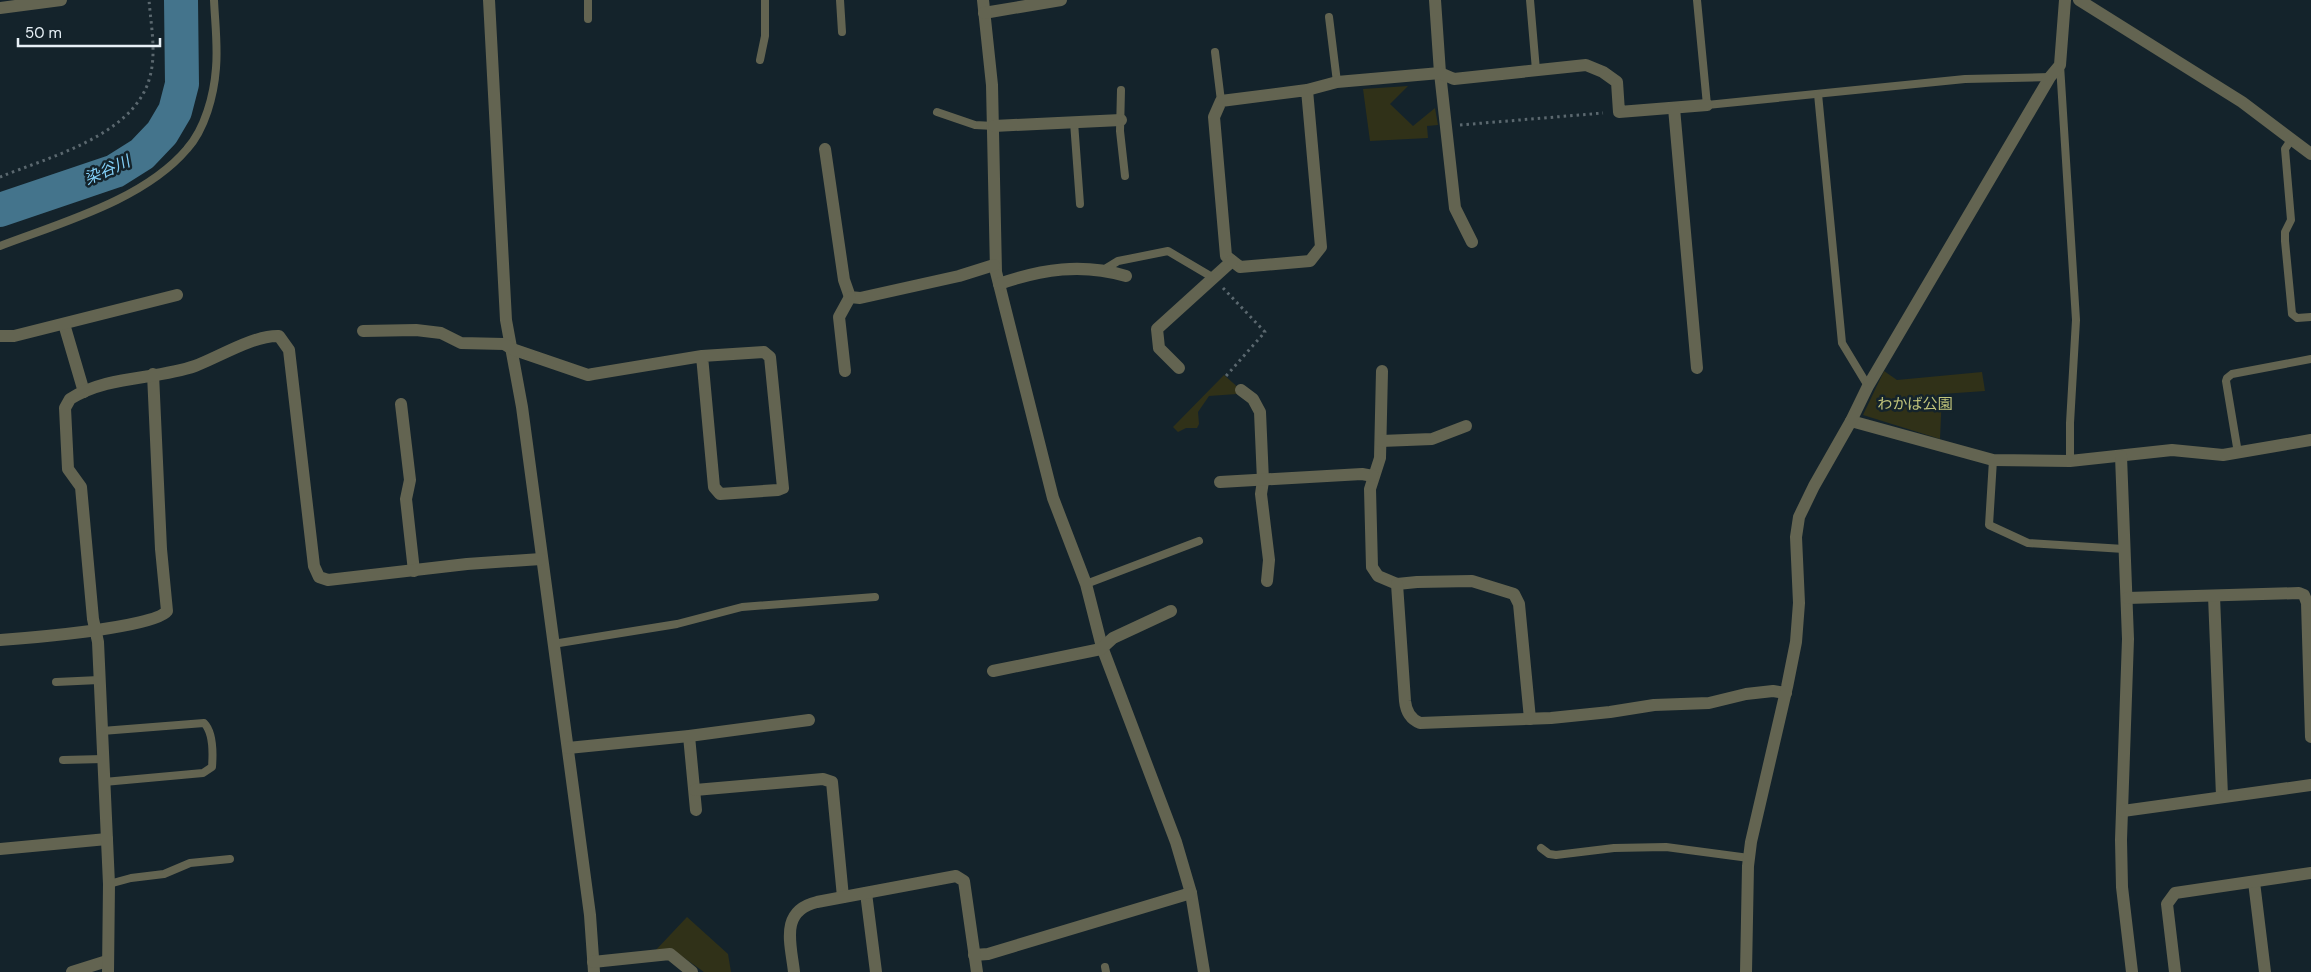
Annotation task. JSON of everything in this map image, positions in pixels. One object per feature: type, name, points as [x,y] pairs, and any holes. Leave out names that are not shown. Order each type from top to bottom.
[{"type":"street","points":[[0,8],[61,0]]},
{"type":"street","points":[[489,0],[505,308],[522,406],[590,915],[594,967],[670,954],[692,972]]},
{"type":"street","points":[[1061,0],[984,6],[994,126],[994,265],[1053,498],[1086,584],[1102,647],[1176,842],[1191,893],[1204,972]]},
{"type":"street","points":[[1435,0],[1440,73],[1454,208],[1472,242]]},
{"type":"street","points":[[1746,972],[1751,842],[1786,693],[1798,618],[1796,548],[1798,523],[1814,486],[1851,421],[1868,386],[2050,77],[2060,65],[2064,0]]},
{"type":"street","points":[[2079,0],[2242,102],[2311,154]]},
{"type":"street","points":[[1307,90],[1321,247],[1310,261],[1240,267],[1226,256],[1214,117],[1221,101],[1307,90],[1337,82],[1440,73],[1454,79],[1586,65],[1603,72],[1616,82],[1619,112],[1707,105]]},
{"type":"street","points":[[1674,108],[1697,368]]},
{"type":"street","points":[[994,126],[1121,120]]},
{"type":"street","points":[[825,149],[844,280],[850,297],[839,317],[845,370]]},
{"type":"street","points":[[1179,368],[1159,348],[1157,329],[1212,277],[1232,261]]},
{"type":"street","points":[[850,297],[860,298],[959,276],[994,265]]},
{"type":"street","points":[[999,284],[1043,270],[1105,269],[1126,276]]},
{"type":"street","points":[[0,336],[14,336],[177,295]]},
{"type":"street","points":[[64,324],[84,392]]},
{"type":"street","points":[[363,331],[416,330],[441,334],[461,343],[504,344],[512,349],[588,374],[702,356],[764,352],[770,357],[783,488],[768,491],[720,494],[717,492],[714,487],[702,356]]},
{"type":"street","points":[[72,972],[107,967],[109,884],[96,630],[93,619],[81,487],[80,482],[70,473],[67,460],[65,408],[70,399],[105,385],[194,366],[236,348],[273,336],[283,339],[290,356],[316,572],[319,576],[328,580],[466,564],[541,559]]},
{"type":"street","points":[[1382,371],[1380,458],[1370,489],[1372,566],[1378,576],[1397,584],[1472,581],[1514,594],[1519,604],[1530,719]]},
{"type":"street","points":[[0,640],[96,630],[155,618],[167,611],[153,374]]},
{"type":"street","points":[[1241,390],[1253,399],[1260,412],[1263,481],[1261,494],[1269,560],[1268,581]]},
{"type":"street","points":[[401,404],[410,480],[406,499],[414,571]]},
{"type":"street","points":[[1851,421],[1993,460],[2070,461],[2172,450],[2216,454],[2238,453],[2311,440]]},
{"type":"street","points":[[1381,441],[1432,439],[1466,426]]},
{"type":"street","points":[[2121,456],[2128,639],[2123,811],[2123,905],[2132,972]]},
{"type":"street","points":[[1220,482],[1362,474],[1373,476]]},
{"type":"street","points":[[1397,584],[1403,692],[1406,709],[1414,721],[1425,723],[1587,715],[1654,705],[1709,702],[1746,694],[1773,691],[1786,693]]},
{"type":"street","points":[[2127,598],[2299,592],[2304,595],[2309,610],[2311,737]]},
{"type":"street","points":[[2214,596],[2222,796]]},
{"type":"street","points":[[994,671],[1102,647],[1113,638],[1171,611]]},
{"type":"street","points":[[568,748],[689,736],[809,720]]},
{"type":"street","points":[[689,736],[696,810]]},
{"type":"street","points":[[695,790],[823,779],[832,782],[843,897]]},
{"type":"street","points":[[2123,811],[2311,785]]},
{"type":"street","points":[[0,849],[107,839]]},
{"type":"street","points":[[2175,972],[2167,904],[2172,896],[2183,891],[2311,873]]},
{"type":"street","points":[[794,972],[789,928],[794,918],[808,904],[951,876],[961,877],[965,888],[977,972]]},
{"type":"street","points":[[2254,882],[2265,972]]},
{"type":"street","points":[[866,893],[876,972]]},
{"type":"street","points":[[974,955],[988,954],[1191,893]]},
{"type":"lane","points":[[0,246],[71,219],[143,186],[188,149],[202,124],[216,69],[214,0]]},
{"type":"lane","points":[[588,0],[588,18]]},
{"type":"lane","points":[[760,60],[764,36],[765,0]]},
{"type":"lane","points":[[840,0],[842,32]]},
{"type":"lane","points":[[1530,0],[1536,70]]},
{"type":"lane","points":[[1697,0],[1707,105],[1965,79],[2050,77]]},
{"type":"lane","points":[[1328,17],[1337,82]]},
{"type":"lane","points":[[1215,52],[1221,101]]},
{"type":"lane","points":[[2060,65],[2076,320],[2070,423],[2070,461]]},
{"type":"lane","points":[[1121,90],[1125,176]]},
{"type":"lane","points":[[1818,94],[1842,343],[1868,386]]},
{"type":"lane","points":[[937,112],[975,125],[994,126]]},
{"type":"lane","points":[[1074,122],[1080,204]]},
{"type":"lane","points":[[2291,140],[2285,149],[2291,220],[2285,232],[2285,241],[2292,314],[2297,318],[2311,317]]},
{"type":"lane","points":[[1105,269],[1118,261],[1168,251],[1212,277]]},
{"type":"lane","points":[[2238,453],[2226,382],[2227,378],[2232,374],[2311,359]]},
{"type":"lane","points":[[1993,460],[1989,525],[2028,543],[2124,549]]},
{"type":"lane","points":[[1086,584],[1199,541]]},
{"type":"lane","points":[[553,644],[677,624],[742,607],[875,597]]},
{"type":"lane","points":[[56,682],[100,680]]},
{"type":"lane","points":[[102,731],[204,723],[210,733],[212,761],[212,767],[204,773],[104,782]]},
{"type":"lane","points":[[64,760],[103,759]]},
{"type":"lane","points":[[1542,848],[1549,854],[1556,855],[1614,848],[1666,847],[1749,858]]},
{"type":"lane","points":[[109,884],[131,878],[164,874],[190,863],[230,859]]},
{"type":"path","points":[[0,177],[92,140],[119,124],[134,109],[150,79],[152,65],[150,0]]},
{"type":"path","points":[[1446,127],[1619,112]]},
{"type":"path","points":[[1212,277],[1265,332],[1226,376]]},
{"type":"green space","points":[[1408,86],[1390,104],[1413,126],[1435,108],[1438,125],[1427,126],[1428,138],[1370,141],[1363,89]]},
{"type":"green space","name":"わかば公園","points":[[1884,371],[1897,380],[1982,372],[1985,391],[1942,394],[1940,439],[1863,415]]},
{"type":"green space","points":[[1224,375],[1241,390],[1237,394],[1209,396],[1198,412],[1199,424],[1197,428],[1186,428],[1178,432],[1173,427]]},
{"type":"green space","points":[[687,917],[728,954],[731,972],[704,972],[673,950],[655,951]]},
{"type":"waterway","name":"染谷川","points":[[0,210],[115,171],[142,154],[162,133],[175,111],[182,84],[181,0]]}]
